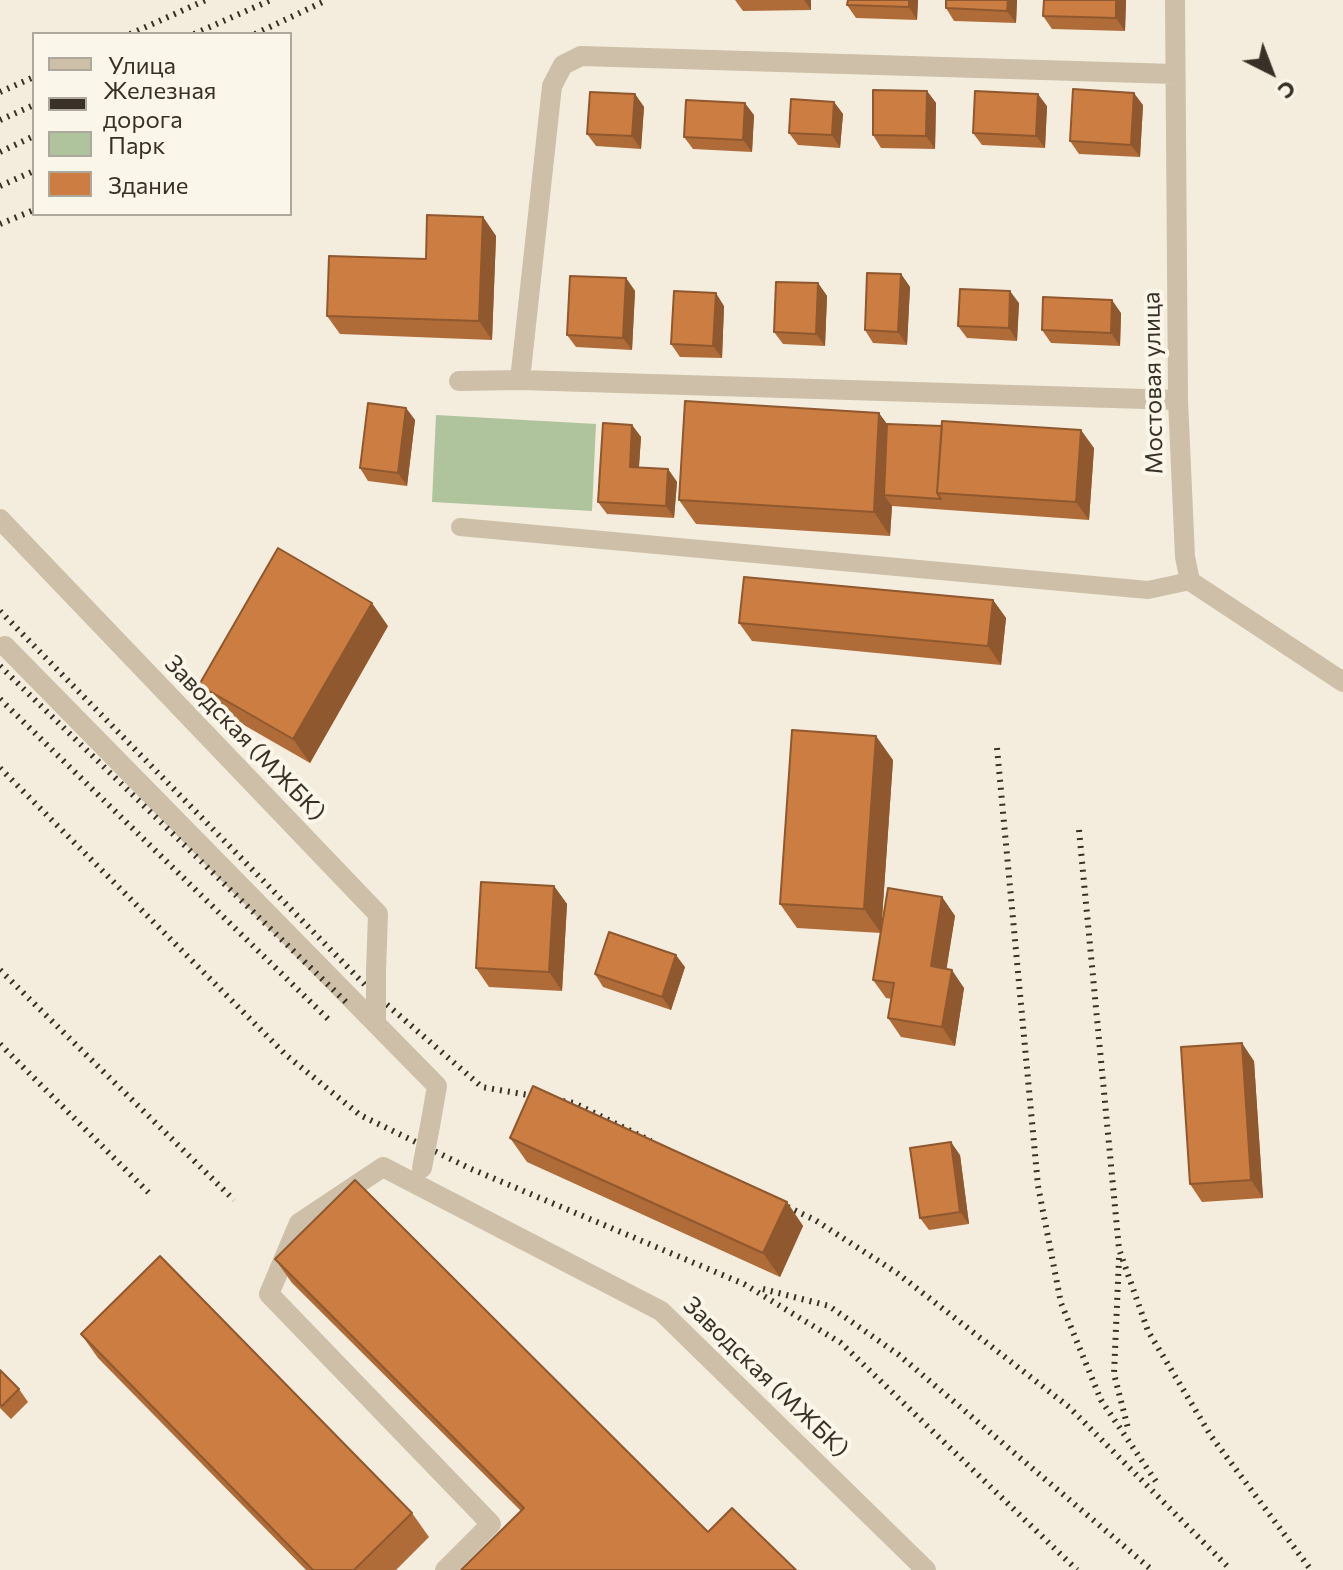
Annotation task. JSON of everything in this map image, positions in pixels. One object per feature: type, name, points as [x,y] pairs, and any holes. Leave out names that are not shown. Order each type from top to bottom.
[{"type":"street","name":"Мостовая улица","points":[[1175,0],[1178,400],[1185,557],[1190,581]]},
{"type":"street","points":[[520,380],[552,86],[563,65],[581,56],[1174,74]]},
{"type":"street","points":[[459,381],[520,380],[1178,400]]},
{"type":"street","name":"Заводская (МЖБК)","points":[[0,519],[378,914],[376,1022]]},
{"type":"street","points":[[1190,581],[1343,682]]},
{"type":"street","points":[[5,646],[437,1086],[420,1177]]},
{"type":"street","name":"Заводская (МЖБК)","points":[[445,1570],[491,1524],[269,1294],[299,1223],[383,1167],[420,1177],[661,1311],[926,1570]]},
{"type":"lane","points":[[460,527],[1148,590],[1190,581]]},
{"type":"green space","points":[[436,415],[596,424],[592,511],[432,502]]},
{"type":"building","points":[[848,0],[909,0],[909,7],[847,5]]},
{"type":"building","points":[[946,0],[1008,0],[1007,11],[946,8]]},
{"type":"building","points":[[1044,0],[1116,0],[1116,18],[1043,16]]},
{"type":"building","points":[[1073,89],[1134,93],[1131,145],[1070,141]]},
{"type":"building","points":[[873,90],[927,91],[926,136],[873,135]]},
{"type":"building","points":[[975,91],[1038,94],[1036,136],[973,133]]},
{"type":"building","points":[[590,92],[635,94],[632,136],[587,134]]},
{"type":"building","points":[[791,99],[834,102],[832,135],[789,133]]},
{"type":"building","points":[[686,100],[745,103],[743,140],[684,137]]},
{"type":"building","points":[[427,215],[483,217],[479,321],[327,316],[329,256],[426,259]]},
{"type":"building","points":[[867,273],[901,274],[898,332],[865,330]]},
{"type":"building","points":[[570,276],[626,278],[623,338],[567,335]]},
{"type":"building","points":[[776,282],[818,283],[816,334],[774,332]]},
{"type":"building","points":[[960,289],[1010,291],[1009,328],[958,326]]},
{"type":"building","points":[[674,291],[716,293],[713,346],[671,344]]},
{"type":"building","points":[[1043,297],[1112,300],[1111,333],[1042,330]]},
{"type":"building","points":[[685,401],[879,413],[874,512],[679,500]]},
{"type":"building","points":[[368,403],[406,408],[398,473],[360,468]]},
{"type":"building","points":[[942,421],[1081,430],[1076,502],[937,493]]},
{"type":"building","points":[[603,423],[632,425],[630,467],[668,469],[666,506],[598,502]]},
{"type":"building","points":[[887,424],[942,426],[937,493],[941,499],[884,495]]},
{"type":"building","points":[[278,548],[372,603],[293,739],[199,685]]},
{"type":"building","points":[[744,577],[993,600],[988,646],[739,623]]},
{"type":"building","points":[[792,730],[876,736],[864,909],[780,904]]},
{"type":"building","points":[[481,882],[554,886],[549,972],[476,968]]},
{"type":"building","points":[[888,888],[942,897],[931,966],[952,970],[942,1027],[888,1018],[894,983],[873,980]]},
{"type":"building","points":[[609,932],[676,955],[662,997],[595,974]]},
{"type":"building","points":[[1242,1043],[1251,1180],[1190,1184],[1181,1047]]},
{"type":"building","points":[[533,1086],[787,1202],[763,1253],[510,1138]]},
{"type":"building","points":[[951,1142],[960,1212],[920,1218],[910,1148]]},
{"type":"building","points":[[355,1180],[708,1532],[732,1508],[796,1570],[461,1570],[524,1508],[275,1259]]},
{"type":"building","points":[[160,1256],[412,1513],[354,1570],[313,1570],[81,1334]]},
{"type":"building","points":[[0,1370],[19,1389],[2,1406],[0,1404]]},
{"type":"railway","points":[[134,32],[206,0]]},
{"type":"railway","points":[[199,32],[271,0]]},
{"type":"railway","points":[[259,32],[327,0]]},
{"type":"railway","points":[[0,92],[32,78]]},
{"type":"railway","points":[[0,120],[32,106]]},
{"type":"railway","points":[[0,152],[32,137]]},
{"type":"railway","points":[[0,186],[32,172]]},
{"type":"railway","points":[[0,224],[32,211]]},
{"type":"railway","points":[[0,611],[370,990],[482,1087],[574,1103],[651,1141]]},
{"type":"railway","points":[[0,666],[347,1003]]},
{"type":"railway","points":[[0,699],[328,1019]]},
{"type":"railway","points":[[997,748],[1038,1186],[1061,1303],[1101,1400],[1159,1486]]},
{"type":"railway","points":[[0,768],[286,1055],[360,1115],[469,1168],[744,1284],[841,1343],[1077,1570]]},
{"type":"railway","points":[[1079,830],[1119,1249],[1148,1331],[1211,1436],[1311,1570]]},
{"type":"railway","points":[[0,970],[234,1200]]},
{"type":"railway","points":[[0,1044],[150,1194]]},
{"type":"railway","points":[[773,1200],[815,1220],[897,1273],[1069,1407],[1231,1570]]},
{"type":"railway","points":[[1119,1258],[1114,1374],[1129,1432]]},
{"type":"railway","points":[[763,1289],[829,1306],[899,1355],[1152,1570]]}]
